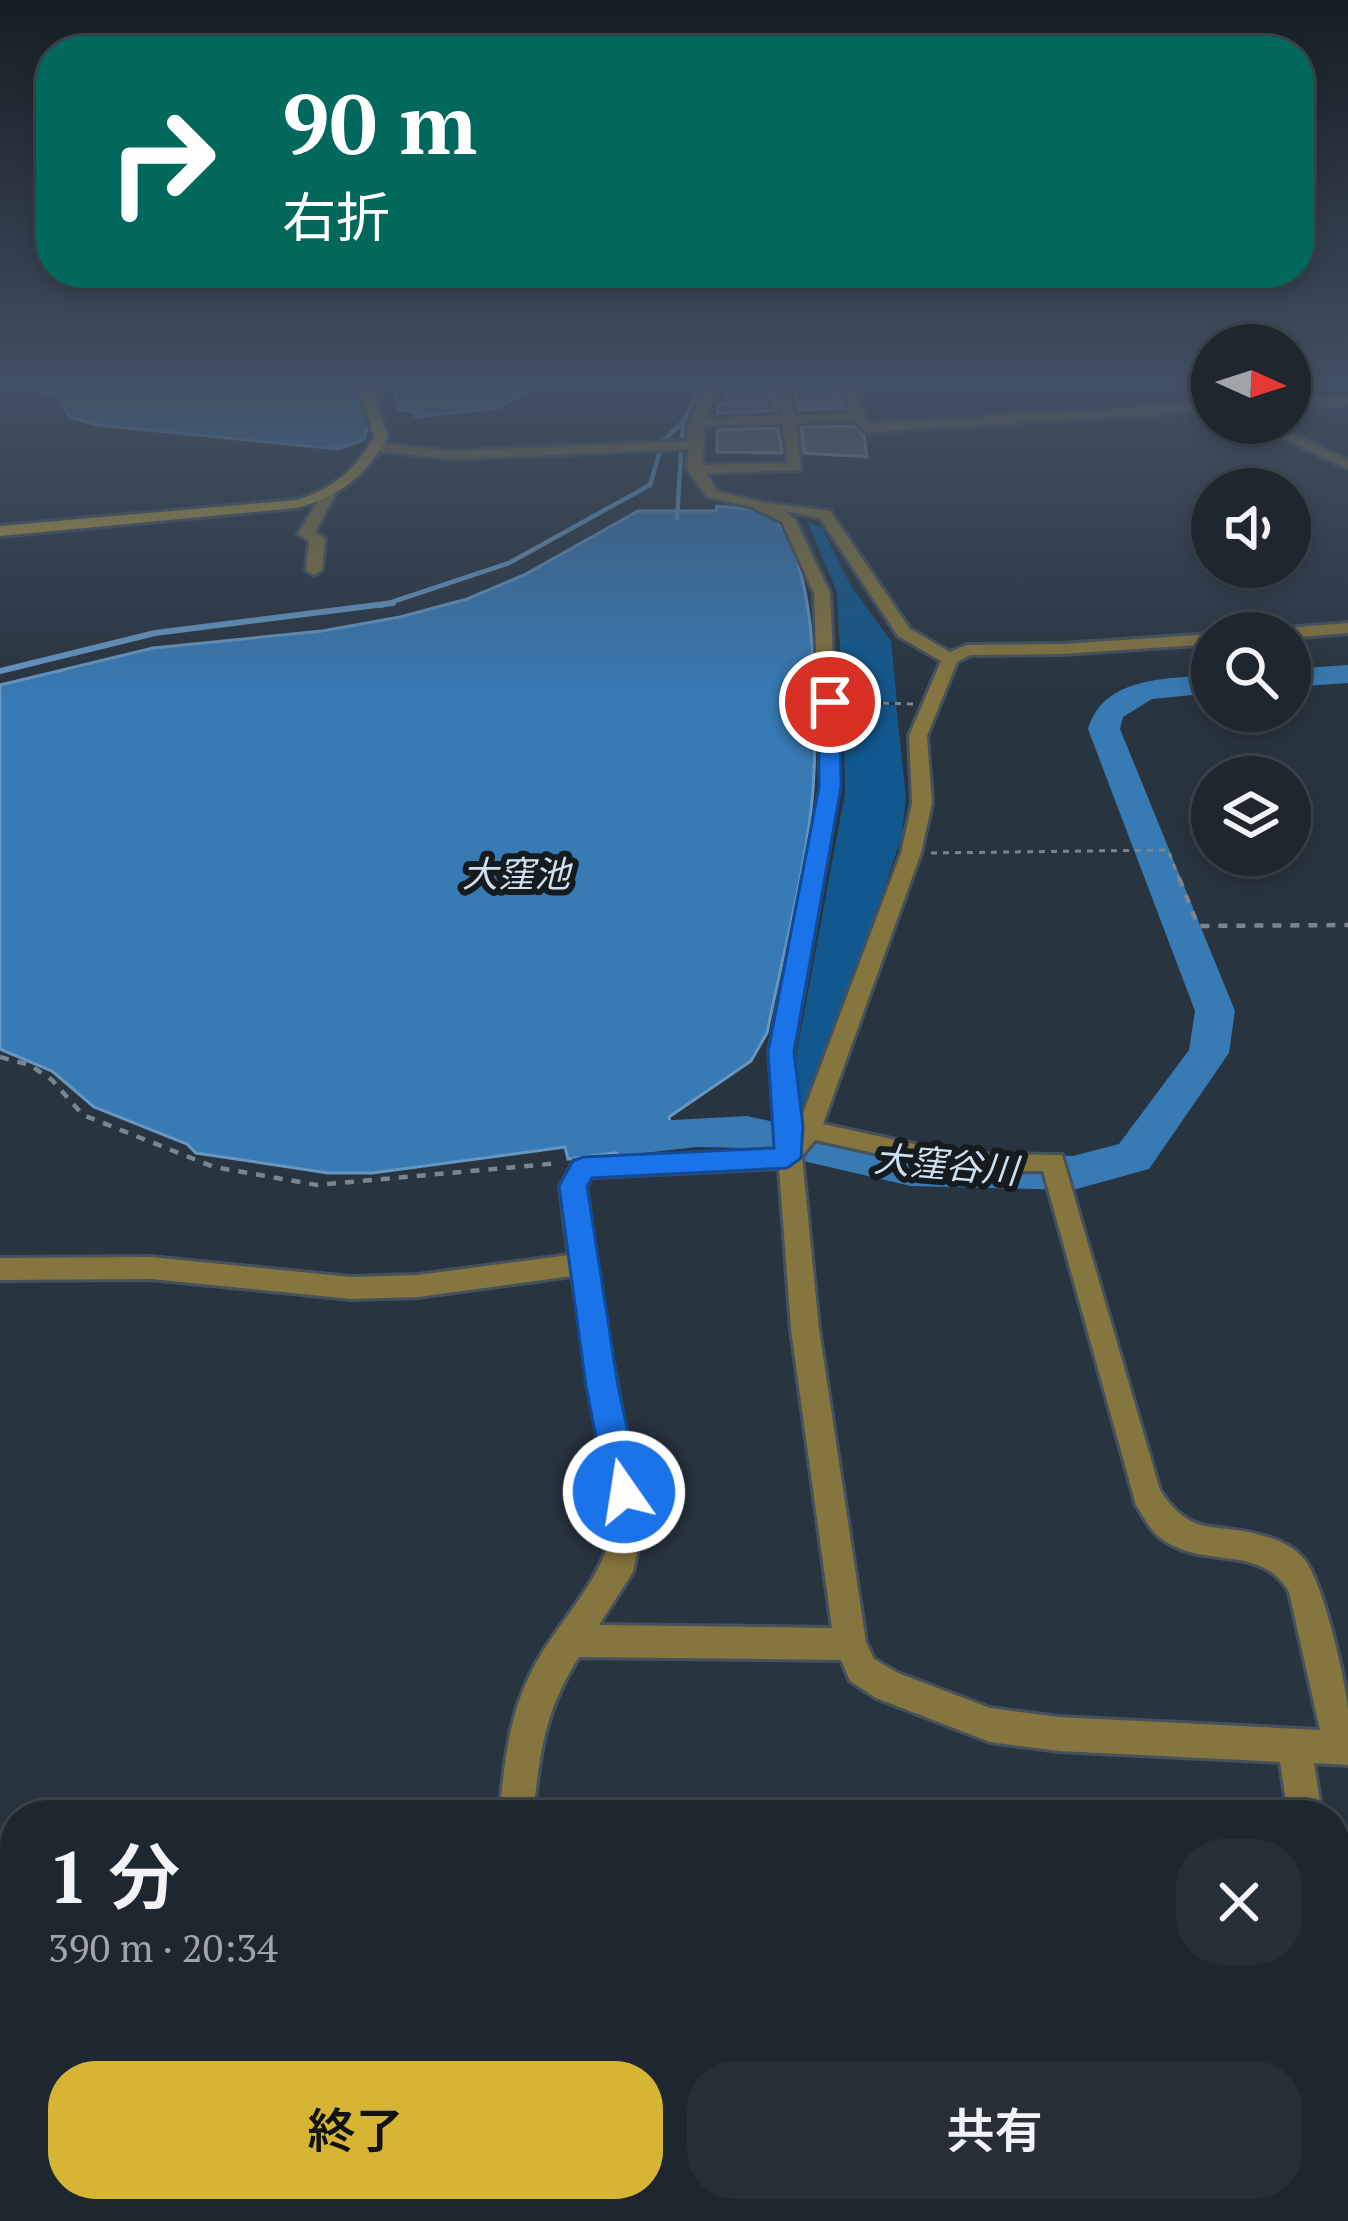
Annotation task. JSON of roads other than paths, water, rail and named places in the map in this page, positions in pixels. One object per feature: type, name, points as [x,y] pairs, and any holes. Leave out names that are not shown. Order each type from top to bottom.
[{"type":"street","points":[[0,531],[296,504],[338,490]]},
{"type":"street","points":[[709,490],[757,504],[825,514],[904,632],[950,659]]},
{"type":"street","points":[[314,570],[317,539],[306,534],[328,495]]},
{"type":"street","points":[[518,1800],[525,1739],[541,1686],[622,1562],[628,1526],[573,1186],[583,1168],[794,1144],[960,1163],[1053,1162],[1147,1495],[1169,1527],[1206,1541],[1273,1551],[1294,1564],[1344,1748],[1059,1734],[990,1725],[888,1686],[862,1670],[850,1644],[806,1329],[794,1144],[781,1052],[830,787],[822,593],[788,519],[757,504]]},
{"type":"street","points":[[1311,631],[1348,628]]},
{"type":"street","points":[[794,1144],[911,853],[922,803],[918,736],[950,659],[967,650],[1191,640]]},
{"type":"street","points":[[0,1269],[151,1268],[351,1288],[418,1286],[583,1264]]},
{"type":"street","points":[[572,1641],[850,1644]]},
{"type":"street","points":[[1294,1744],[1303,1800]]},
{"type":"water","name":"大窪池","points":[[717,506],[765,513],[777,522],[791,545],[813,651],[813,790],[800,880],[767,1033],[751,1061],[669,1117],[674,1145],[568,1159],[565,1147],[372,1173],[328,1173],[196,1153],[187,1144],[94,1107],[52,1071],[0,1049],[0,685],[153,648],[322,631],[400,617],[467,599],[524,575],[638,511],[716,511]]},
{"type":"waterway","points":[[387,604],[509,563],[642,490]]},
{"type":"waterway","points":[[677,519],[679,490]]},
{"type":"waterway","points":[[387,604],[393,603]]},
{"type":"waterway","points":[[0,671],[155,633],[387,604]]},
{"type":"waterway","points":[[380,606],[387,604]]},
{"type":"waterway","name":"大窪谷川","points":[[1311,677],[1348,674]]},
{"type":"waterway","name":"大窪谷川","points":[[621,1131],[626,1139],[697,1131],[747,1132],[911,1169],[1073,1173],[1134,1157],[1209,1053],[1215,1011],[1104,729],[1109,712],[1144,690],[1191,686]]}]
